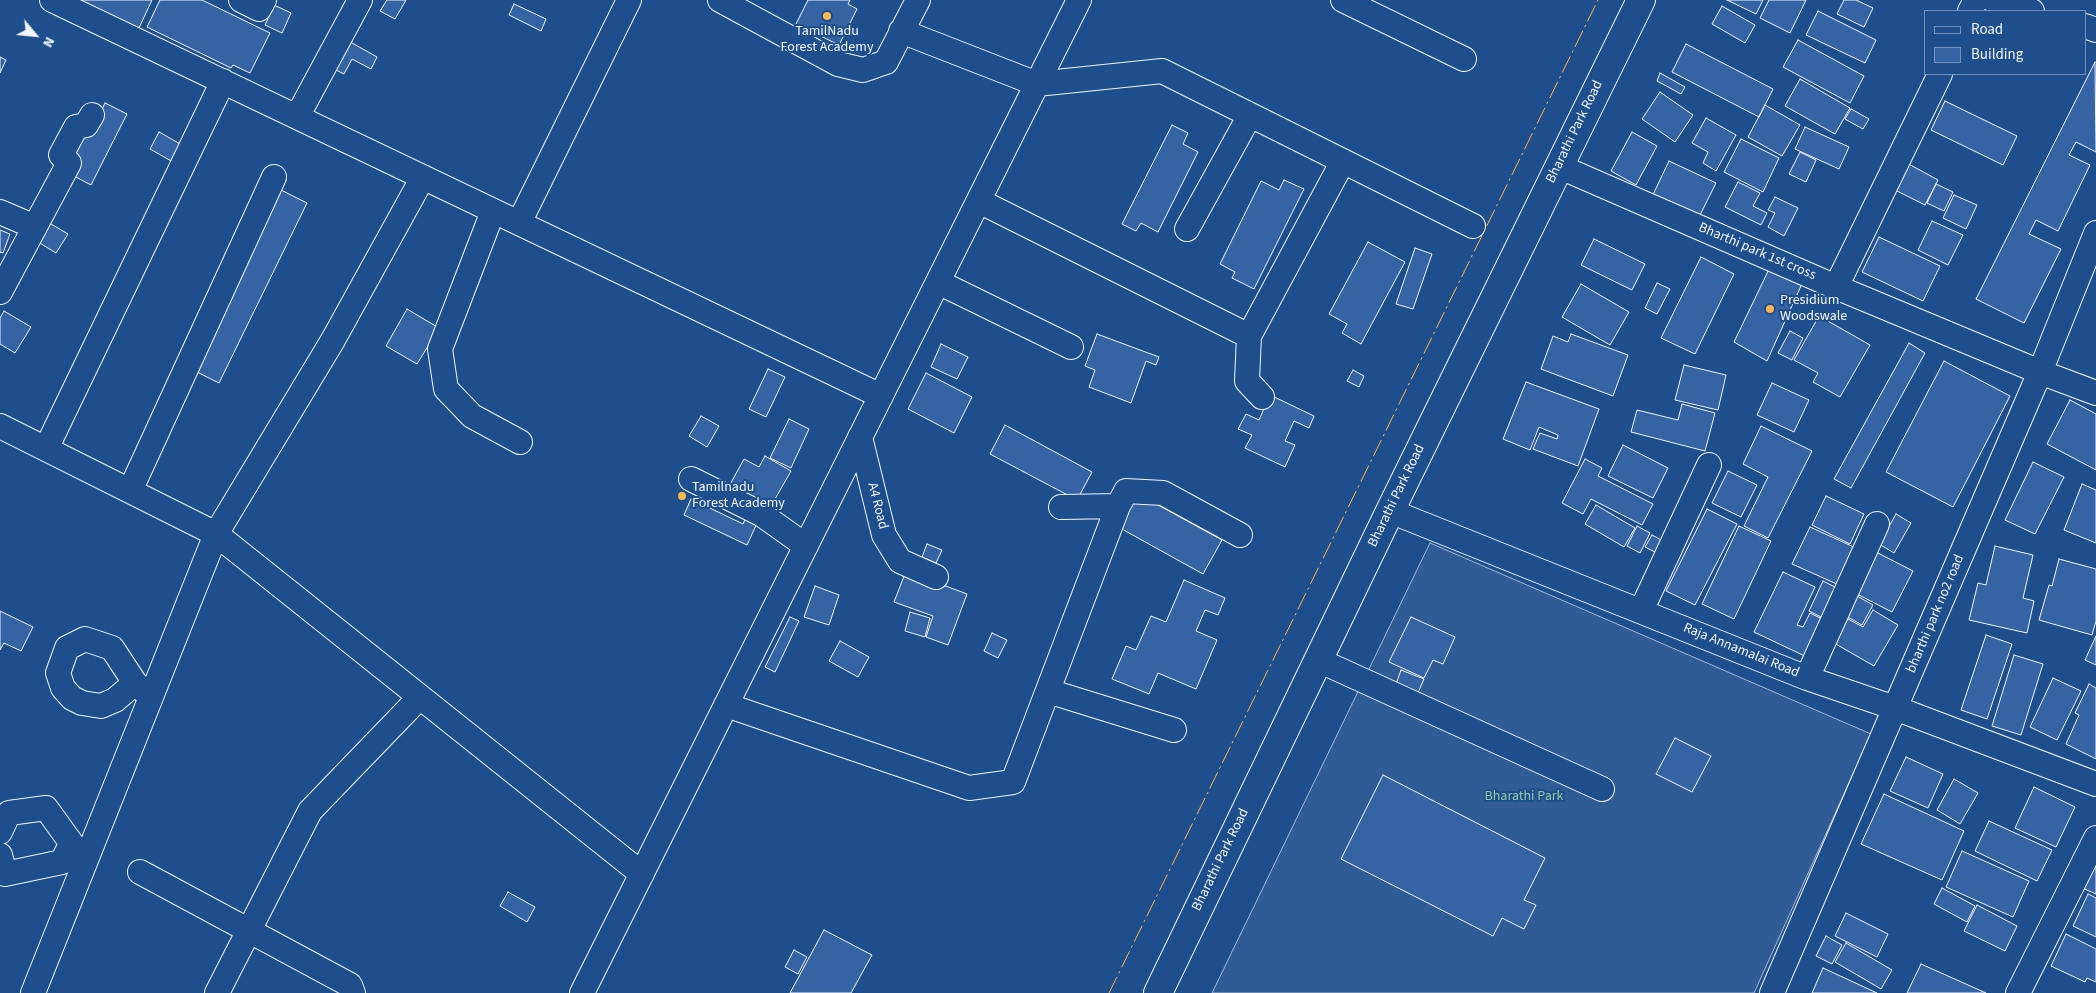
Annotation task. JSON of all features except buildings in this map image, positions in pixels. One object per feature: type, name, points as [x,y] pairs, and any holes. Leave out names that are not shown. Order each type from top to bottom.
[{"type":"main road","name":"Bharathi Park Road","points":[[1158,993],[1390,511],[1640,0]]},
{"type":"street","points":[[52,0],[881,396]]},
{"type":"street","points":[[242,0],[259,9],[264,0]]},
{"type":"street","points":[[297,117],[360,0]]},
{"type":"street","points":[[519,223],[629,0]]},
{"type":"street","points":[[720,0],[744,7],[838,64],[863,70],[886,62],[918,0]]},
{"type":"street","points":[[582,993],[1080,0]]},
{"type":"street","points":[[1344,0],[1464,59]]},
{"type":"street","points":[[1992,0],[2028,10]]},
{"type":"street","points":[[901,32],[1037,84],[1162,71],[1473,226]]},
{"type":"street","points":[[1836,286],[1940,75]]},
{"type":"street","points":[[46,449],[223,82]]},
{"type":"street","points":[[0,292],[69,163],[61,155],[76,126],[86,125],[92,115]]},
{"type":"street","points":[[1188,229],[1250,115]]},
{"type":"street","points":[[1262,397],[1248,381],[1250,336],[1343,161]]},
{"type":"street","name":"Bharthi park 1st cross","points":[[1558,166],[1836,286],[2040,372],[2096,393]]},
{"type":"street","points":[[130,491],[274,176]]},
{"type":"street","points":[[33,993],[78,853],[143,690],[216,534],[333,340],[423,177]]},
{"type":"street","points":[[979,201],[1250,336]]},
{"type":"street","points":[[493,211],[440,349],[446,388],[472,416],[520,442]]},
{"type":"street","points":[[0,212],[35,228]]},
{"type":"street","name":"bharthi park no2 road","points":[[1772,993],[2040,372],[2096,233]]},
{"type":"street","points":[[938,282],[1071,347]]},
{"type":"street","points":[[0,426],[216,534],[642,874]]},
{"type":"street","name":"A4 Road","points":[[860,437],[884,536],[900,561],[936,577]]},
{"type":"street","points":[[1641,611],[1709,465]]},
{"type":"street","points":[[691,479],[761,514],[806,546]]},
{"type":"street","points":[[726,705],[969,788],[1013,782],[1118,506],[1126,491],[1163,493],[1240,536]]},
{"type":"street","points":[[1061,507],[1118,506]]},
{"type":"street","name":"Raja Annamalai Road","points":[[1390,511],[1807,678],[1895,708],[2096,784]]},
{"type":"street","points":[[1807,678],[1877,524]]},
{"type":"street","points":[[1318,660],[1602,789]]},
{"type":"street","points":[[1048,691],[1174,730]]},
{"type":"street","points":[[217,993],[310,811],[420,697]]},
{"type":"street","points":[[0,832],[10,813],[46,808],[78,853]]},
{"type":"street","points":[[2018,993],[2096,838]]},
{"type":"street","points":[[0,855],[6,874],[62,862],[78,853]]},
{"type":"street","points":[[140,872],[350,985],[353,993]]},
{"type":"shaded area","name":"Bharathi Park","points":[[1430,543],[1871,734],[1754,993],[1212,993]]},
{"type":"power","points":[[1109,993],[1598,0]]},
{"type":"place","name":"TamilNadu Forest Academy","points":[[827,16]]},
{"type":"place","name":"Presidium Woodswale","points":[[1770,309]]},
{"type":"place","name":"Tamilnadu Forest Academy","points":[[682,496]]}]
